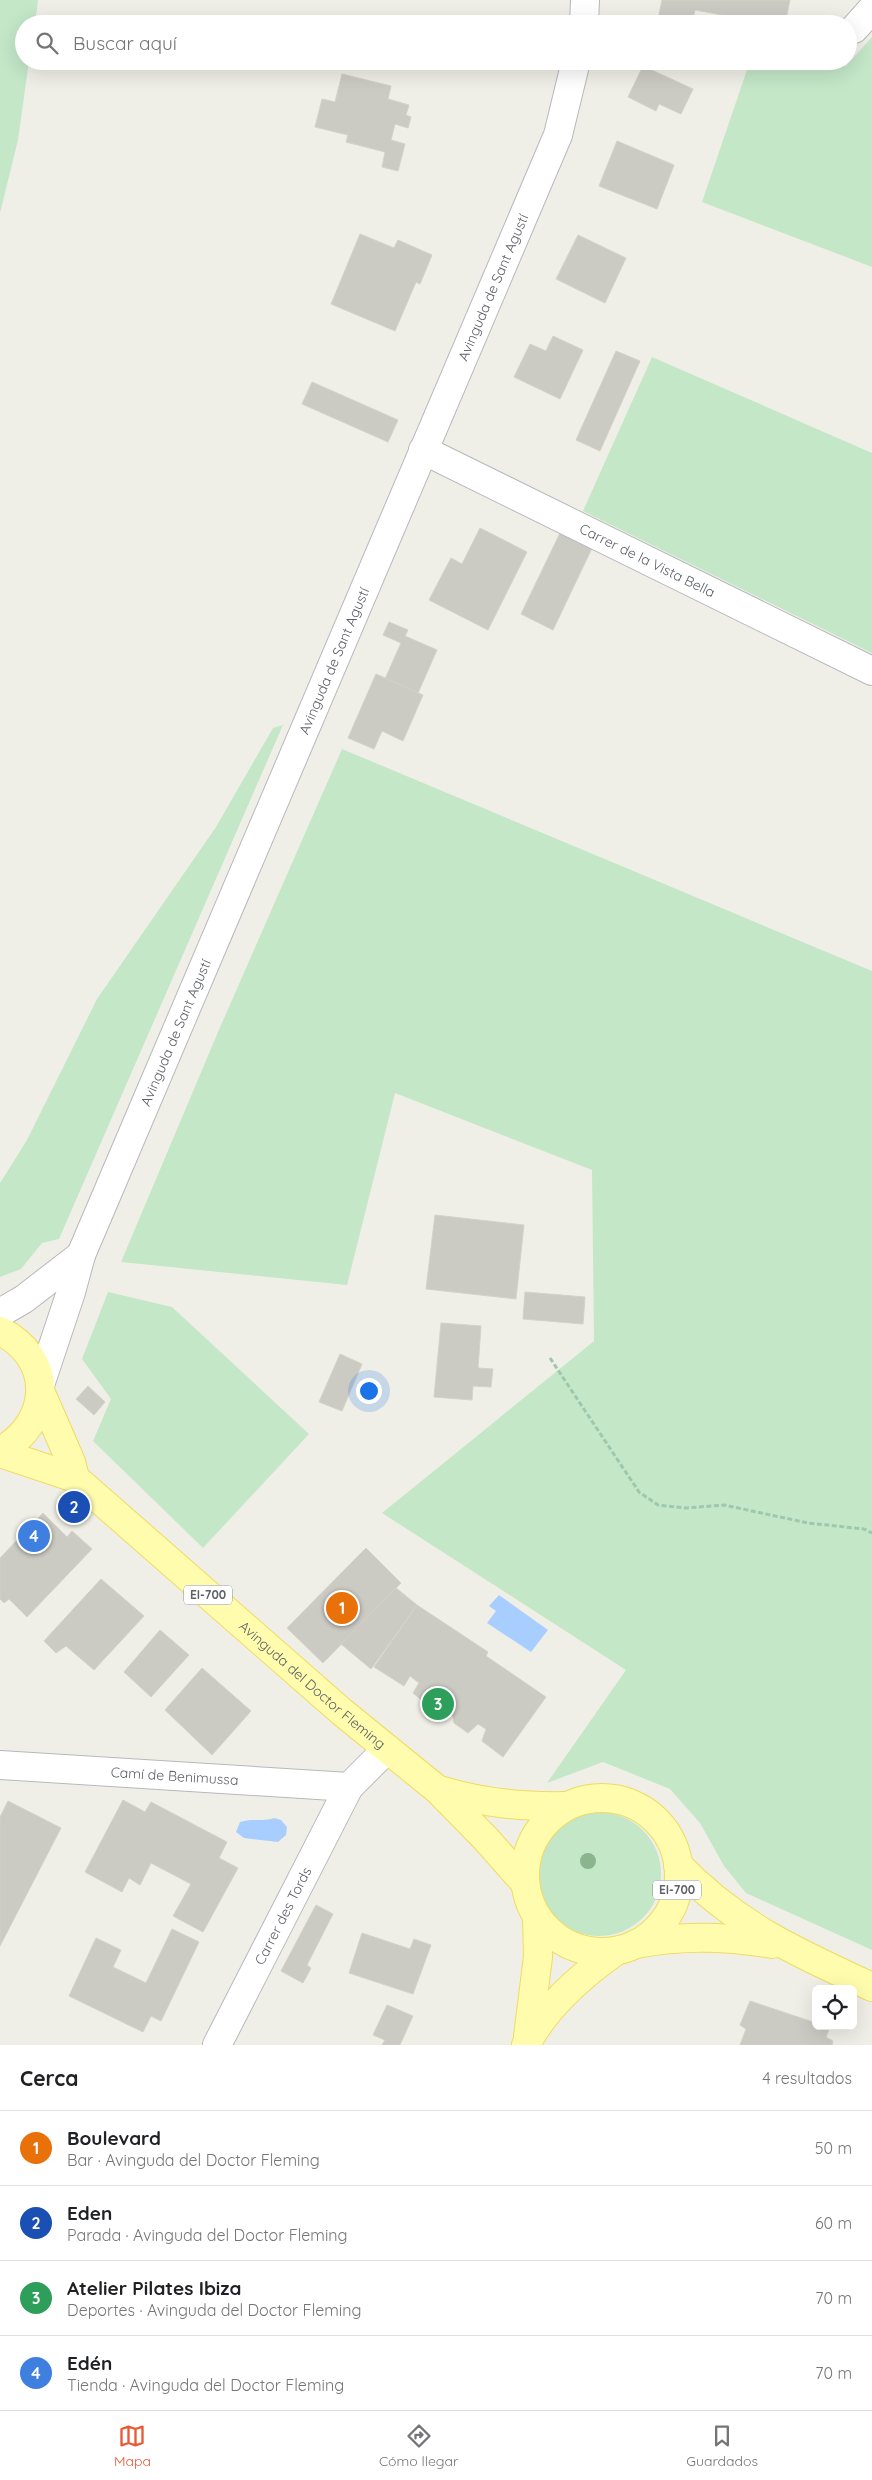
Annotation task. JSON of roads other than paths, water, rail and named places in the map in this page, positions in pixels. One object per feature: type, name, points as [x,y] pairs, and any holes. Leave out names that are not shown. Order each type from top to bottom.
[{"type":"main road","name":"EI-700","points":[[0,1331],[13,1338],[27,1350],[36,1367],[40,1389],[37,1412],[28,1429],[15,1443],[0,1452]]},
{"type":"main road","name":"Avinguda del Doctor Fleming","points":[[40,1389],[75,1478]]},
{"type":"main road","name":"Avinguda del Doctor Fleming","points":[[0,1452],[75,1478],[334,1706],[438,1790],[486,1839],[525,1883]]},
{"type":"main road","name":"Avinguda del Doctor Fleming","points":[[438,1790],[469,1799],[512,1806],[567,1806]]},
{"type":"main road","name":"EI-700","points":[[624,1948],[653,1932],[667,1915],[677,1891],[678,1865],[673,1844],[658,1822],[638,1807],[612,1798],[587,1799],[567,1806],[553,1815],[535,1835],[526,1859],[525,1883],[529,1899],[537,1917],[550,1932],[569,1944],[588,1951],[624,1948],[668,1938],[691,1936],[745,1939],[783,1946]]},
{"type":"main road","name":"EI-700","points":[[678,1865],[740,1919],[783,1946],[872,1987]]},
{"type":"main road","points":[[526,2044],[538,1957],[537,1917]]},
{"type":"main road","points":[[526,2044],[550,2011],[569,1990],[592,1968],[624,1948]]},
{"type":"street","points":[[585,15],[586,0]]},
{"type":"street","name":"Avinguda de Sant Agustí","points":[[40,1389],[81,1255],[558,135],[574,70]]},
{"type":"street","name":"Carrer de la Vista Bella","points":[[423,450],[872,671]]},
{"type":"street","name":"Avinguda de Sant Agustí","points":[[0,1313],[24,1299],[81,1255]]},
{"type":"street","name":"Carrer des Tords","points":[[217,2045],[349,1787],[387,1749]]},
{"type":"street","name":"Camí de Benimussa","points":[[0,1765],[349,1787]]},
{"type":"water","points":[[499,1595],[548,1630],[531,1652],[487,1623],[496,1611],[489,1606]]},
{"type":"water","points":[[274,1818],[281,1820],[287,1827],[286,1835],[278,1842],[244,1838],[236,1832],[240,1822]]},
{"type":"place","name":"Eden","points":[[74,1507]]},
{"type":"place","name":"Edén","points":[[34,1536]]},
{"type":"place","name":"Boulevard","points":[[342,1608]]},
{"type":"place","name":"Atelier Pilates Ibiza","points":[[438,1704]]}]
